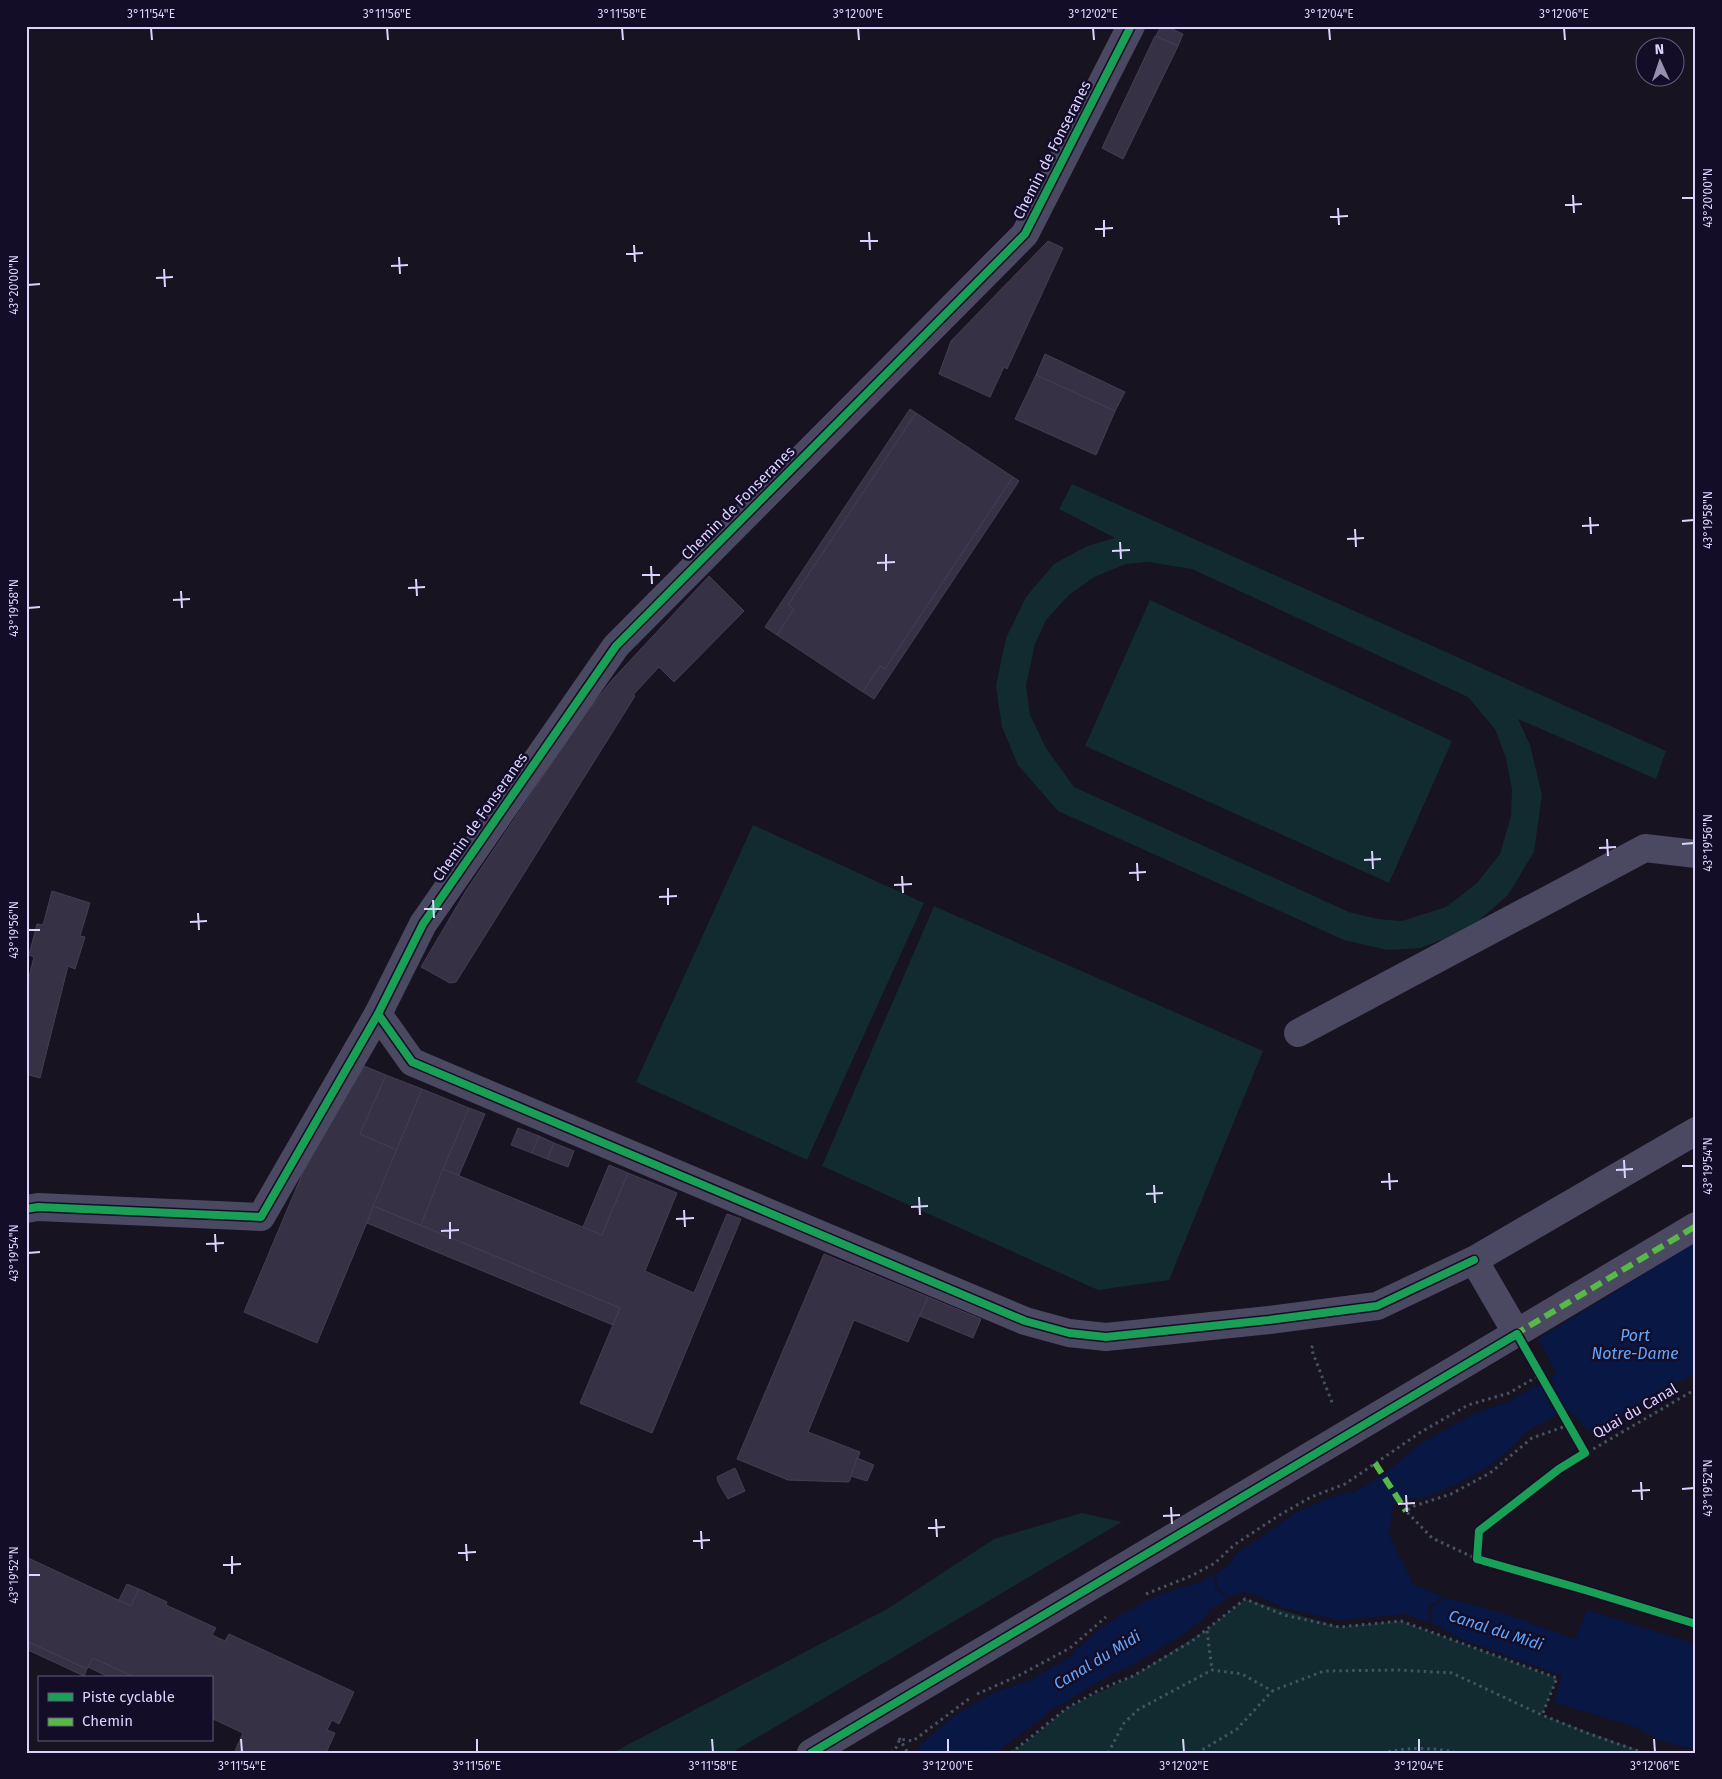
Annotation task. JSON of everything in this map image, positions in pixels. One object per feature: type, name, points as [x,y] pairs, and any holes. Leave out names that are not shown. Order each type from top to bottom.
[{"type":"street","name":"Chemin de Fonseranes","points":[[26,1209],[38,1207],[261,1217],[378,1014],[423,924],[616,646],[1025,234],[1130,26]]},
{"type":"street","points":[[1298,1033],[1645,848],[1696,854]]},
{"type":"street","points":[[378,1014],[412,1062],[1025,1321],[1069,1333],[1106,1337],[1270,1320],[1377,1306],[1474,1260],[1696,1131]]},
{"type":"street","points":[[812,1753],[1696,1226]]},
{"type":"street","points":[[1474,1260],[1517,1334]]},
{"type":"path","points":[[1311,1348],[1346,1436]]},
{"type":"path","points":[[1142,1595],[1191,1576],[1215,1563],[1234,1545],[1278,1516],[1311,1497],[1346,1484],[1421,1432],[1468,1405],[1509,1393],[1540,1376],[1564,1417]]},
{"type":"path","points":[[1569,1425],[1532,1438],[1490,1473],[1451,1494],[1414,1506],[1406,1511],[1432,1538],[1477,1559],[1696,1624]]},
{"type":"path","points":[[1011,1753],[1067,1708],[1103,1688],[1133,1676],[1192,1641],[1245,1600],[1284,1615],[1339,1627],[1401,1621],[1556,1678],[1542,1714]]},
{"type":"path","points":[[891,1753],[895,1750],[900,1739],[913,1741],[973,1696],[1018,1676],[1070,1648],[1111,1614]]},
{"type":"path","points":[[1206,1630],[1212,1670]]},
{"type":"path","points":[[1108,1753],[1124,1723],[1139,1709],[1212,1670],[1242,1674],[1272,1691]]},
{"type":"path","points":[[1197,1753],[1237,1729],[1272,1691],[1324,1671],[1398,1670],[1452,1673],[1587,1733],[1644,1753]]},
{"type":"path","points":[[904,1747],[908,1753]]},
{"type":"path","points":[[1382,1753],[1405,1748],[1446,1750],[1458,1753]]},
{"type":"green space","points":[[1072,484],[1666,751],[1656,779],[1518,719],[1530,745],[1542,795],[1534,852],[1508,895],[1468,930],[1420,948],[1387,950],[1344,940],[1058,811],[1018,765],[1002,727],[996,686],[1006,638],[1026,597],[1054,564],[1087,546],[1115,538],[1059,509]],"holes":[[[1148,562],[1192,569],[1468,697],[1495,729],[1506,758],[1512,790],[1511,816],[1500,854],[1477,883],[1446,907],[1402,921],[1378,919],[1349,912],[1074,787],[1046,748],[1030,715],[1026,685],[1035,644],[1046,620],[1069,595],[1094,577],[1126,564]]]},
{"type":"green space","points":[[1150,600],[1452,741],[1389,883],[1085,746]]},
{"type":"green space","points":[[753,825],[924,903],[807,1160],[636,1082]]},
{"type":"green space","points":[[934,906],[1263,1051],[1169,1280],[1098,1290],[822,1166]]},
{"type":"green space","points":[[1082,1513],[1122,1522],[731,1753],[612,1753],[889,1608],[994,1539]]},
{"type":"green space","points":[[1245,1599],[1339,1627],[1401,1621],[1557,1678],[1542,1715],[1646,1753],[1008,1753],[1028,1741],[1067,1708],[1133,1676],[1206,1630]]},
{"type":"water","name":"Port Notre-Dame","points":[[1696,1242],[1696,1372],[1592,1434],[1568,1409],[1563,1410],[1551,1401],[1550,1388],[1554,1384],[1551,1377],[1556,1373],[1538,1339]]},
{"type":"water","points":[[1540,1384],[1547,1393],[1547,1403],[1561,1412],[1526,1432],[1491,1465],[1458,1484],[1422,1498],[1401,1499],[1393,1505],[1389,1534],[1413,1584],[1443,1597],[1428,1607],[1429,1623],[1406,1614],[1339,1620],[1284,1608],[1254,1594],[1241,1592],[1230,1597],[1217,1588],[1216,1574],[1230,1564],[1236,1554],[1300,1510],[1347,1492],[1353,1493],[1384,1474],[1413,1449],[1440,1432],[1476,1413],[1511,1401]]},
{"type":"water","points":[[1214,1574],[1215,1589],[1228,1598],[1212,1608],[1203,1619],[1181,1636],[1131,1666],[1088,1684],[1077,1694],[1062,1683],[1061,1668],[1072,1659],[1074,1652],[1095,1633],[1120,1615],[1144,1602],[1167,1592],[1201,1582]]},
{"type":"water","points":[[1446,1598],[1500,1612],[1575,1639],[1587,1610],[1696,1644],[1696,1748],[1658,1740],[1638,1728],[1554,1702],[1562,1676],[1461,1639],[1432,1623],[1431,1608]]},
{"type":"water","points":[[1055,1664],[1056,1686],[1073,1697],[1067,1703],[1055,1704],[1042,1718],[995,1753],[915,1753],[947,1721],[967,1708],[995,1692],[1042,1676]]},
{"type":"building","points":[[1161,26],[1166,26],[1183,34],[1178,46],[1156,36]]},
{"type":"building","points":[[1155,36],[1178,46],[1123,159],[1102,148]]},
{"type":"building","points":[[1048,241],[1063,248],[1007,369],[1004,367],[990,397],[939,374],[951,341]]},
{"type":"building","points":[[1045,354],[1125,392],[1115,411],[1036,375]]},
{"type":"building","points":[[1036,375],[1115,411],[1096,455],[1015,419]]},
{"type":"building","points":[[910,409],[916,413],[788,605],[794,609],[777,635],[765,627]]},
{"type":"building","points":[[916,413],[1013,477],[885,669],[880,666],[863,692],[777,635],[794,609],[788,605]]},
{"type":"building","points":[[1013,477],[1019,481],[874,699],[863,692],[880,666],[885,669]]},
{"type":"building","points":[[709,576],[744,611],[674,682],[659,667],[633,695],[635,696],[456,982],[450,983],[421,967],[467,889],[586,713],[612,680]]},
{"type":"building","points":[[52,891],[90,903],[80,936],[85,937],[75,969],[68,966],[40,1078],[26,1074],[26,989],[34,957],[29,955],[37,924],[43,925]]},
{"type":"building","points":[[364,1066],[386,1075],[360,1134],[397,1150],[317,1343],[244,1312],[304,1170]]},
{"type":"building","points":[[386,1075],[422,1089],[397,1150],[360,1134]]},
{"type":"building","points":[[422,1089],[469,1108],[421,1225],[373,1206]]},
{"type":"building","points":[[469,1108],[485,1114],[459,1175],[443,1169]]},
{"type":"building","points":[[518,1128],[539,1136],[532,1153],[511,1145]]},
{"type":"building","points":[[539,1136],[554,1143],[547,1159],[532,1153]]},
{"type":"building","points":[[554,1143],[574,1151],[568,1167],[547,1159]]},
{"type":"building","points":[[609,1165],[628,1173],[602,1235],[583,1227]]},
{"type":"building","points":[[443,1169],[602,1235],[628,1173],[677,1193],[645,1271],[694,1293],[727,1214],[741,1219],[652,1433],[580,1403],[620,1308],[421,1225]]},
{"type":"building","points":[[373,1206],[620,1308],[613,1325],[367,1223]]},
{"type":"building","points":[[824,1254],[928,1297],[908,1342],[854,1320],[808,1432],[860,1452],[849,1482],[788,1480],[737,1459]]},
{"type":"building","points":[[928,1297],[981,1319],[973,1338],[920,1316]]},
{"type":"building","points":[[857,1458],[874,1465],[867,1481],[851,1476]]},
{"type":"building","points":[[735,1468],[745,1491],[728,1499],[717,1477]]},
{"type":"building","points":[[26,1557],[131,1606],[139,1589],[167,1602],[166,1605],[216,1628],[212,1635],[225,1641],[229,1634],[354,1692],[339,1724],[332,1720],[327,1730],[335,1733],[326,1753],[234,1753],[243,1733],[212,1718],[212,1676],[132,1676],[93,1658],[87,1669],[26,1641]]},
{"type":"building","points":[[127,1584],[139,1589],[131,1606],[119,1600]]},
{"type":"building","points":[[26,1641],[87,1669],[84,1676],[26,1649]]},
{"type":"building","points":[[93,1658],[132,1676],[107,1676],[88,1667]]},
{"type":"waterway","name":"Canal du Midi","points":[[944,1753],[1103,1658]]},
{"type":"marked path","points":[[1514,1335],[1696,1226]]},
{"type":"marked path","points":[[1375,1463],[1406,1511]]},
{"type":"cycle path","points":[[26,1209],[38,1207],[261,1217],[378,1014],[423,924],[616,646],[1025,234],[1131,26]]},
{"type":"cycle path","points":[[378,1014],[412,1062],[1025,1321],[1069,1333],[1106,1337],[1269,1320],[1377,1306],[1474,1260]]},
{"type":"cycle path","points":[[811,1753],[1517,1334],[1585,1453],[1559,1469],[1479,1531],[1477,1559],[1696,1624]]}]
